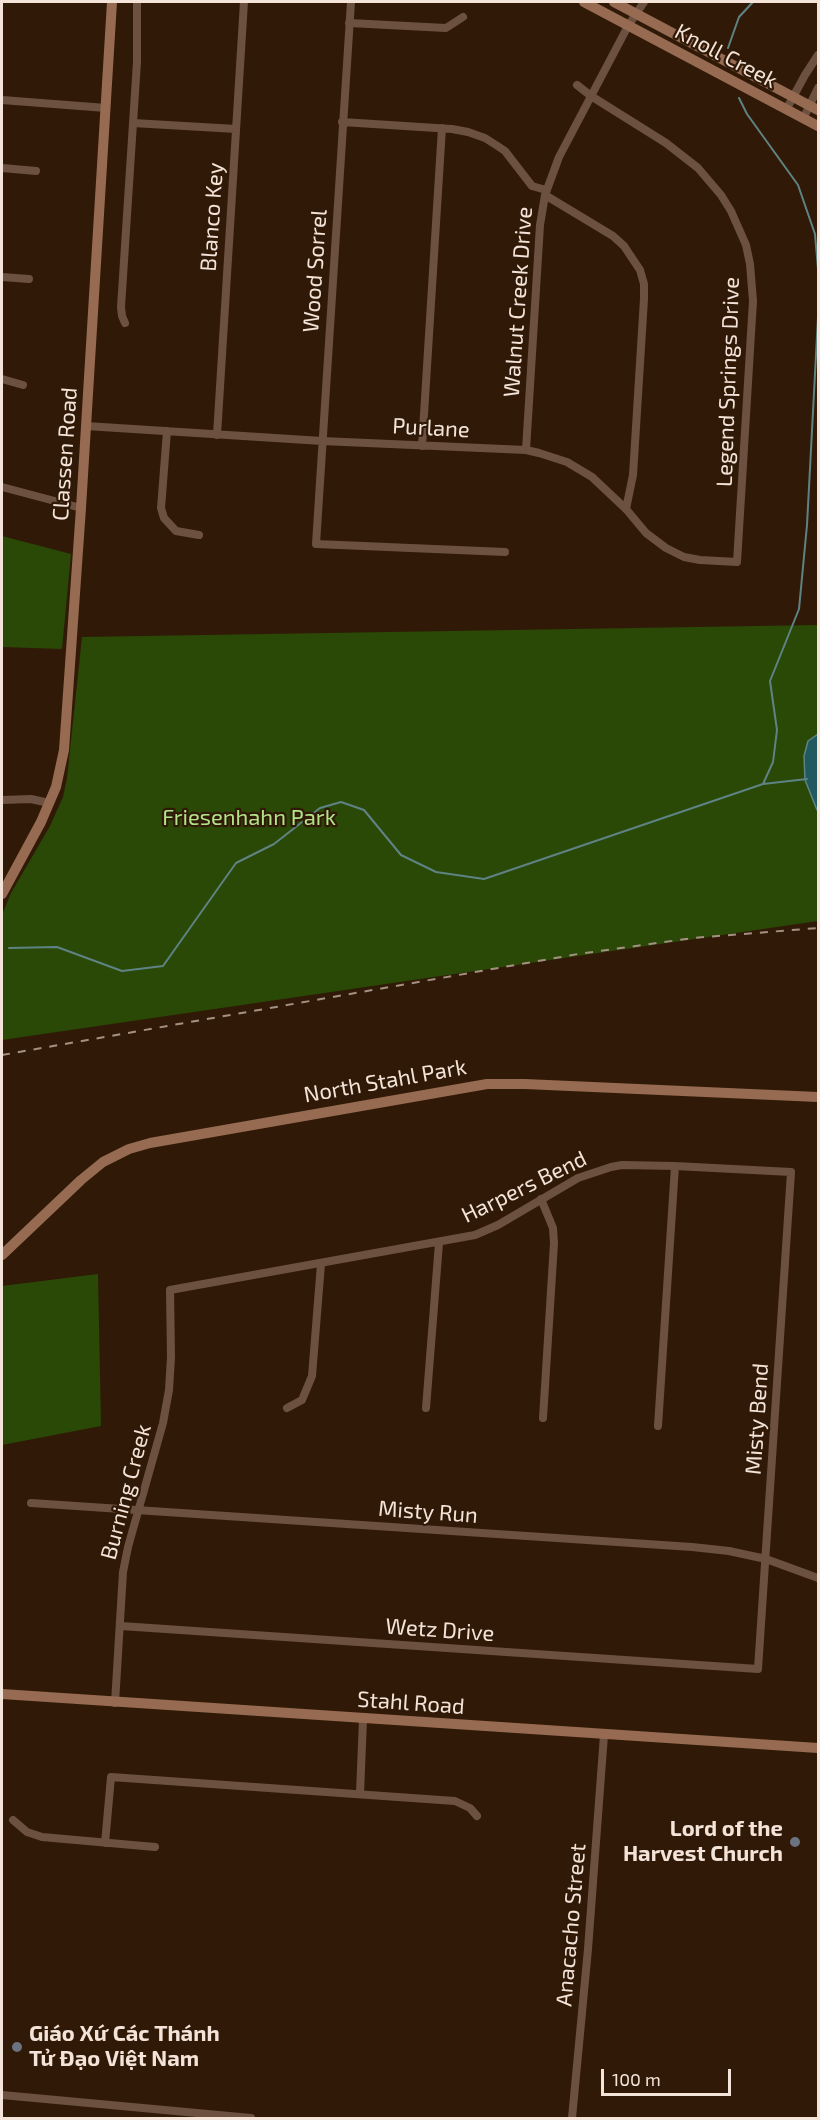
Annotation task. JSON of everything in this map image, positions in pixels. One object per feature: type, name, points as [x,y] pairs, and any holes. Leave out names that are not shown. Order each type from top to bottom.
[{"type":"street","name":"Classen Road","points":[[2,894],[31,843],[50,803],[64,750],[112,2]]},
{"type":"street","points":[[125,323],[121,307],[138,41],[137,2]]},
{"type":"street","name":"Blanco Key","points":[[217,435],[244,2]]},
{"type":"street","name":"Wood Sorrel","points":[[351,2],[316,544],[505,552]]},
{"type":"street","name":"Knoll Creek","points":[[584,2],[819,126]]},
{"type":"street","name":"Knoll Creek","points":[[614,2],[814,108]]},
{"type":"street","name":"Walnut Creek Drive","points":[[526,450],[540,225],[545,193],[559,157],[628,26],[644,2]]},
{"type":"street","points":[[349,23],[446,28],[463,17]]},
{"type":"street","points":[[786,110],[793,96],[815,68],[819,55]]},
{"type":"street","name":"Legend Springs Drive","points":[[577,85],[666,143],[698,168],[721,195],[731,211],[746,245],[753,301],[737,562]]},
{"type":"street","points":[[803,119],[814,108],[819,88]]},
{"type":"street","points":[[2,100],[106,108]]},
{"type":"street","points":[[342,122],[442,128],[468,132],[485,138],[505,151],[532,186],[613,236],[624,246],[640,270],[644,285],[633,475],[626,509]]},
{"type":"street","points":[[133,123],[236,129]]},
{"type":"street","points":[[422,446],[442,128]]},
{"type":"street","points":[[2,168],[36,171]]},
{"type":"street","points":[[2,277],[29,279]]},
{"type":"street","points":[[2,379],[23,385]]},
{"type":"street","name":"Purlane","points":[[86,426],[322,441],[526,450],[553,456],[580,469],[603,486],[646,533],[675,552],[700,560],[737,562]]},
{"type":"street","points":[[166,431],[161,508],[164,518],[176,531],[200,535]]},
{"type":"street","points":[[2,487],[81,508]]},
{"type":"street","points":[[2,800],[31,799],[50,803]]},
{"type":"street","name":"North Stahl Park","points":[[2,1256],[103,1161],[129,1149],[150,1143],[487,1084],[819,1097]]},
{"type":"street","name":"Harpers Bend","points":[[170,1290],[463,1238],[487,1230],[578,1178],[605,1168],[622,1165],[675,1166],[791,1172]]},
{"type":"street","points":[[658,1426],[675,1166]]},
{"type":"street","name":"Misty Bend","points":[[758,1669],[791,1172]]},
{"type":"street","points":[[541,1200],[550,1215],[554,1243],[543,1418]]},
{"type":"street","points":[[2,1244],[17,1242]]},
{"type":"street","points":[[426,1408],[439,1243]]},
{"type":"street","points":[[287,1408],[302,1400],[312,1376],[321,1264]]},
{"type":"street","name":"Burning Creek","points":[[115,1703],[123,1572],[163,1423],[169,1390],[170,1290]]},
{"type":"street","name":"Misty Run","points":[[31,1503],[692,1547],[729,1551],[766,1559],[819,1578]]},
{"type":"street","name":"Wetz Drive","points":[[121,1626],[758,1669]]},
{"type":"street","name":"Stahl Road","points":[[2,1694],[819,1748]]},
{"type":"street","points":[[360,1794],[363,1719]]},
{"type":"street","name":"Anacacho Street","points":[[572,2118],[588,1949],[604,1735]]},
{"type":"street","points":[[105,1843],[111,1777],[455,1801],[470,1808],[477,1816]]},
{"type":"street","points":[[13,1820],[27,1832],[42,1837],[155,1847]]},
{"type":"street","points":[[2,2095],[251,2118]]},
{"type":"green space","points":[[2,536],[71,554],[62,649],[2,647]]},
{"type":"green space","name":"Friesenhahn Park","points":[[818,625],[818,921],[2,1040],[2,915],[11,893],[50,826],[63,797],[82,637]]},
{"type":"green space","points":[[98,1274],[101,1426],[2,1445],[2,1286]]},
{"type":"water","points":[[818,734],[817,810],[805,780],[804,756],[808,741]]},
{"type":"waterway","points":[[728,48],[739,17],[753,2]]},
{"type":"waterway","points":[[739,98],[747,114],[798,185],[815,234],[818,269]]},
{"type":"waterway","points":[[763,784],[773,762],[777,730],[770,681],[799,609],[807,525],[818,317]]},
{"type":"waterway","points":[[9,948],[57,947],[122,971],[163,966],[236,863],[274,844],[320,808],[341,802],[364,810],[401,855],[436,872],[484,879],[763,784],[807,779]]},
{"type":"railway","points":[[2,1055],[578,954],[693,938],[818,928]]},
{"type":"place","name":"Lord of the Harvest Church","points":[[795,1842]]},
{"type":"place","name":"Giáo Xứ Các Thánh Tử Đạo Việt Nam","points":[[17,2047]]}]
